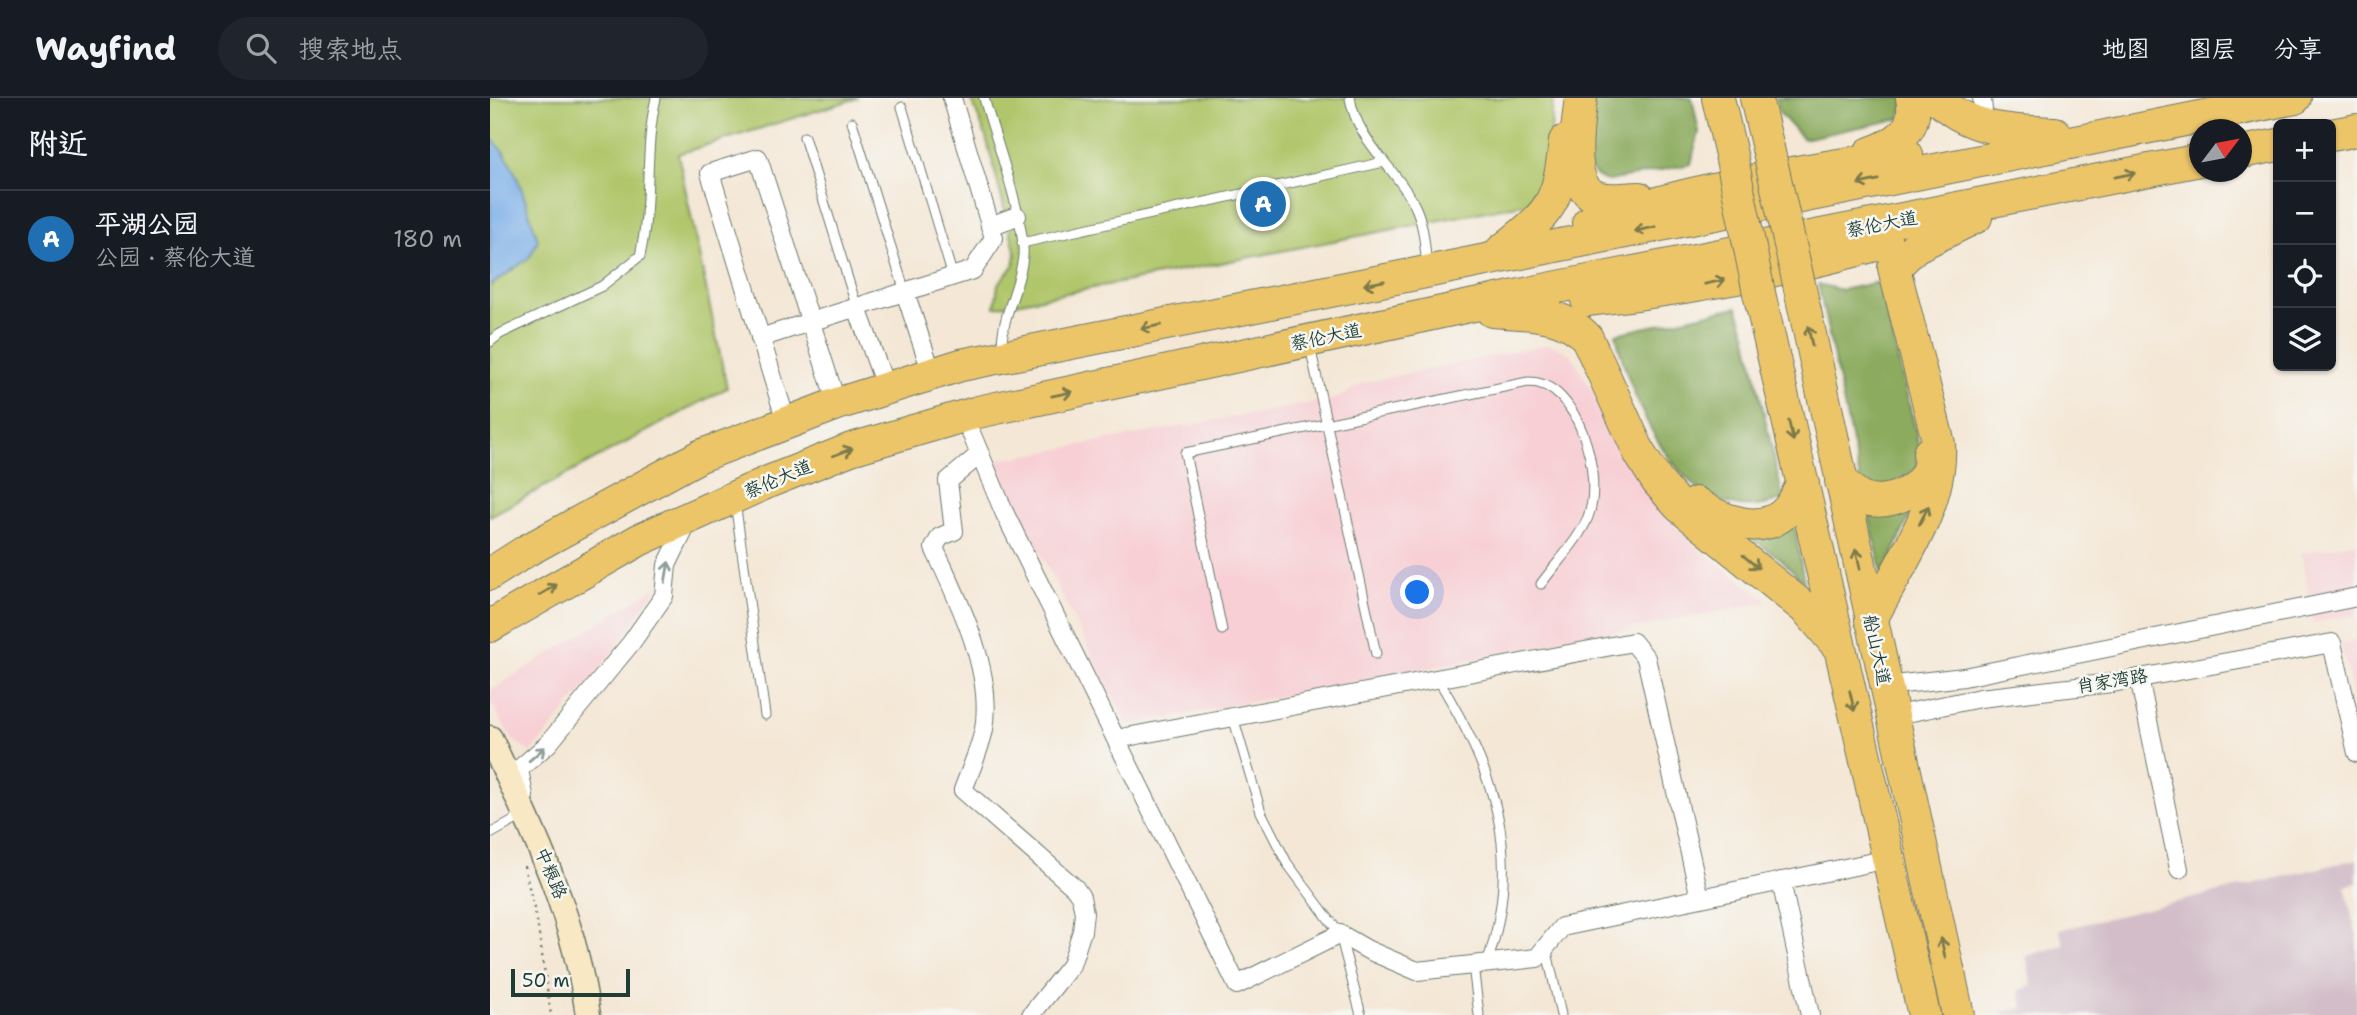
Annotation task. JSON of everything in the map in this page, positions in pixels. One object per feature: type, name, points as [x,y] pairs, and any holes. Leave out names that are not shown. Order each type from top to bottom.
[{"type":"highway","points":[[1501,251],[1537,222],[1553,202],[1561,177],[1570,98]]},
{"type":"highway","points":[[1581,98],[1576,149],[1578,172],[1586,189],[1598,198],[1668,197]]},
{"type":"highway","name":"船山大道","points":[[1718,98],[1759,293],[1924,1015]]},
{"type":"highway","name":"船山大道","points":[[1756,98],[1803,273],[1841,481],[1958,1015]]},
{"type":"highway","points":[[1836,164],[1894,145],[1908,130],[1914,108],[1912,98]]},
{"type":"highway","points":[[1937,98],[1952,114],[1983,112],[2003,130],[2074,134]]},
{"type":"highway","points":[[490,575],[526,551],[700,456],[786,421],[932,374],[1002,356],[2295,98]]},
{"type":"highway","points":[[1438,270],[1668,197],[1836,164],[2189,119]]},
{"type":"highway","points":[[2336,134],[2357,130]]},
{"type":"highway","points":[[2252,150],[2273,146]]},
{"type":"highway","name":"蔡伦大道","points":[[492,627],[595,563],[734,497],[851,449],[964,416],[1404,320],[2189,162]]},
{"type":"highway","points":[[1803,273],[2090,181]]},
{"type":"highway","points":[[1871,620],[1930,503],[1940,468],[1938,444],[1894,268],[1915,247],[1988,212]]},
{"type":"highway","points":[[1404,320],[1671,291],[1877,264],[1883,271],[1930,457],[1928,472],[1922,482],[1902,495],[1884,500],[1862,498],[1841,481]]},
{"type":"highway","points":[[1671,291],[1608,314],[1601,324],[1613,370],[1648,446],[1672,479],[1697,505],[1720,518],[1742,524],[1774,521],[1789,509],[1803,484]]},
{"type":"highway","points":[[1492,311],[1561,318],[1576,326],[1587,338],[1640,454],[1657,481],[1687,513],[1807,610],[1840,649]]},
{"type":"street","points":[[760,338],[973,271],[994,238],[952,98]]},
{"type":"street","points":[[786,421],[710,173],[758,158],[837,404]]},
{"type":"street","points":[[990,226],[1017,216]]},
{"type":"street","points":[[905,292],[932,374]]},
{"type":"street","points":[[858,308],[886,388]]},
{"type":"street","points":[[964,416],[1004,512],[1237,985],[1340,934],[1368,950],[1417,971],[1537,958],[1562,927],[1888,859]]},
{"type":"street","points":[[980,454],[948,481],[954,531],[940,537],[934,548],[970,623],[984,694],[984,728],[963,790],[1075,888],[1084,913],[1082,931],[1071,965],[1031,1015]]},
{"type":"street","points":[[523,816],[519,769],[556,734],[631,643],[664,596],[667,565],[691,517]]},
{"type":"street","points":[[1885,686],[1964,677],[2357,597]]},
{"type":"street","points":[[1116,739],[1633,642],[1647,658],[1700,898]]},
{"type":"street","name":"肖家湾路","points":[[1892,716],[1980,698],[2139,678],[2332,643],[2357,753]]},
{"type":"street","points":[[2139,678],[2179,869]]},
{"type":"street","name":"中粮路","points":[[490,738],[565,906],[582,971],[589,1015]]},
{"type":"street","name":"中粮路","points":[[490,762],[523,816],[557,910],[574,975],[580,1015]]},
{"type":"street","points":[[1781,881],[1810,1015]]},
{"type":"lane","points":[[490,342],[500,334],[603,286],[640,256],[650,189],[648,136],[656,98]]},
{"type":"lane","points":[[984,98],[1017,216],[1023,257],[1001,328],[1002,356]]},
{"type":"lane","points":[[1350,98],[1353,113],[1415,205],[1424,238],[1438,270]]},
{"type":"lane","points":[[902,107],[953,277]]},
{"type":"lane","points":[[852,122],[905,292]]},
{"type":"lane","points":[[804,137],[858,308]]},
{"type":"lane","points":[[1022,243],[1384,162]]},
{"type":"lane","points":[[1309,341],[1376,654]]},
{"type":"lane","points":[[1222,630],[1185,453],[1528,382],[1541,382],[1555,388],[1570,408],[1591,456],[1595,493],[1587,519],[1541,583]]},
{"type":"lane","points":[[734,497],[765,715]]},
{"type":"lane","points":[[1438,679],[1463,720],[1481,759],[1496,804],[1504,850],[1500,924],[1480,964],[1479,1015]]},
{"type":"lane","points":[[1233,717],[1261,812],[1287,863],[1340,934],[1361,1015]]},
{"type":"lane","points":[[490,834],[523,816]]},
{"type":"lane","points":[[1545,945],[1562,1015]]},
{"type":"path","points":[[523,860],[537,921],[551,1015]]},
{"type":"shaded area","points":[[1549,344],[1571,354],[1652,497],[1695,545],[1769,602],[1128,726],[994,461],[1338,398],[1363,383]]},
{"type":"shaded area","points":[[2357,542],[2357,614],[2313,623],[2301,553]]},
{"type":"shaded area","points":[[658,586],[601,668],[531,753],[512,739],[490,702],[490,691]]},
{"type":"shaded area","points":[[2357,640],[2357,711],[2341,643]]},
{"type":"shaded area","points":[[2357,859],[2357,883],[2345,886],[2357,937],[2357,1015],[2003,1015],[2002,1012],[2023,1008],[2019,991],[2032,985],[2026,956],[2064,945],[2059,930]]},
{"type":"green space","points":[[490,98],[858,98],[678,154],[727,388],[490,516]]},
{"type":"green space","points":[[971,98],[1553,98],[1547,166],[1539,191],[1532,202],[995,307],[998,284],[1014,265],[1016,254],[986,137]]},
{"type":"green space","points":[[1590,98],[1692,98],[1699,132],[1691,164],[1609,181],[1599,177],[1592,170],[1588,159]]},
{"type":"green space","points":[[1776,98],[1906,98],[1899,119],[1803,139],[1779,112]]},
{"type":"green space","points":[[1879,282],[1920,448],[1917,469],[1884,489],[1861,484],[1818,284],[1842,290]]},
{"type":"green space","points":[[1737,307],[1746,333],[1783,499],[1749,506],[1719,500],[1693,484],[1670,459],[1635,396],[1616,334]]},
{"type":"green space","points":[[1915,503],[1883,577],[1867,508]]},
{"type":"green space","points":[[1792,527],[1795,530],[1804,582],[1781,559],[1751,538]]},
{"type":"water","points":[[490,137],[508,158],[538,240],[530,257],[490,286]]},
{"type":"place","name":"平湖公园","points":[[1263,204]]}]
